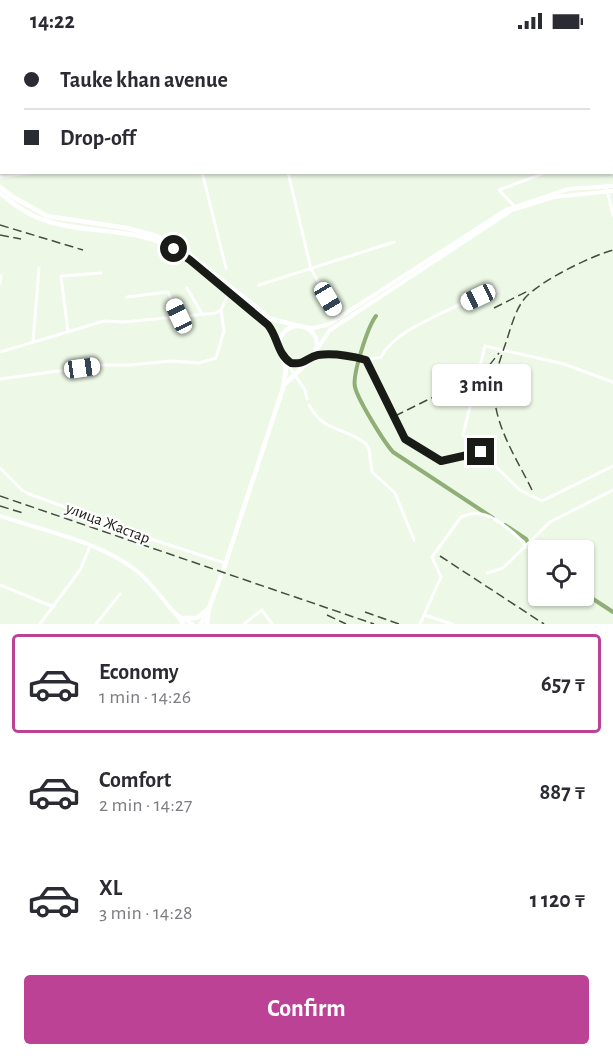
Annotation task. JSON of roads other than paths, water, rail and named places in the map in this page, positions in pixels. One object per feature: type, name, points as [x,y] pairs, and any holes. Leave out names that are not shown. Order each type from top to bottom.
[{"type":"main road","points":[[0,186],[12,199],[47,222],[128,234],[159,242],[190,260],[260,314],[279,322],[322,327],[506,210],[568,189],[609,189]]},
{"type":"main road","points":[[283,388],[288,380],[313,356],[330,330],[512,210],[554,197],[609,189],[613,186]]},
{"type":"main road","points":[[0,194],[47,216],[127,228],[158,236],[188,253],[260,314],[272,330],[282,354],[291,363],[298,364],[313,356],[317,344],[315,336],[311,330],[302,326],[286,330],[279,343],[282,354],[286,369],[283,388],[224,565]]},
{"type":"main road","points":[[0,516],[90,546],[117,558],[139,573],[183,621],[192,624]]},
{"type":"main road","points":[[201,624],[221,576]]},
{"type":"main road","points":[[183,621],[197,618],[209,608]]},
{"type":"main road","points":[[208,622],[209,608]]},
{"type":"street","points":[[0,177],[21,174]]},
{"type":"street","points":[[202,174],[226,268]]},
{"type":"street","points":[[288,174],[311,268],[339,317]]},
{"type":"street","points":[[515,207],[499,190],[542,174]]},
{"type":"street","points":[[609,189],[613,215]]},
{"type":"street","points":[[259,285],[394,242]]},
{"type":"street","points":[[33,342],[39,268]]},
{"type":"street","points":[[68,332],[61,276],[101,273]]},
{"type":"street","points":[[0,283],[1,276]]},
{"type":"street","points":[[313,356],[329,354],[366,360],[381,357],[387,346],[423,323],[478,297],[498,291],[495,285],[478,297]]},
{"type":"street","points":[[187,288],[202,314]]},
{"type":"street","points":[[127,297],[168,291],[179,316]]},
{"type":"street","points":[[0,379],[102,365],[171,361],[198,363],[216,358],[224,331],[221,310],[229,292]]},
{"type":"street","points":[[0,352],[104,321],[124,322],[216,313],[221,310]]},
{"type":"street","points":[[613,382],[564,364],[485,346],[463,435],[520,490],[542,501],[613,466]]},
{"type":"street","points":[[282,354],[307,399]]},
{"type":"street","points":[[366,360],[405,439],[441,461],[481,452]]},
{"type":"street","points":[[309,405],[321,422],[366,444],[369,449],[372,472],[395,493],[414,540]]},
{"type":"street","name":"улица Жастар","points":[[0,468],[29,494],[224,565]]},
{"type":"street","points":[[487,573],[502,568],[550,522],[613,490]]},
{"type":"street","points":[[420,624],[441,577],[432,557],[461,517],[474,514],[485,515],[506,527],[526,547]]},
{"type":"street","points":[[40,624],[80,570],[90,546]]},
{"type":"street","points":[[0,585],[54,607]]},
{"type":"street","points":[[96,624],[120,594]]},
{"type":"street","points":[[244,624],[262,610],[272,624]]},
{"type":"street","points":[[424,615],[452,624]]},
{"type":"waterway","points":[[376,316],[361,351],[355,381],[357,393],[372,421],[393,452],[493,518]]},
{"type":"waterway","points":[[505,525],[528,542]]},
{"type":"waterway","points":[[594,600],[613,612]]},
{"type":"railway","points":[[0,225],[83,250]]},
{"type":"railway","points":[[0,235],[21,239]]},
{"type":"railway","points":[[532,490],[505,436],[495,402],[496,375],[513,322],[518,309],[532,291],[579,263],[613,250]]},
{"type":"railway","points":[[494,308],[530,290]]},
{"type":"railway","points":[[395,416],[484,372],[499,353]]},
{"type":"railway","points":[[0,496],[374,624]]},
{"type":"railway","points":[[0,506],[23,513]]},
{"type":"railway","points":[[440,556],[544,624]]},
{"type":"railway","points":[[365,612],[399,624]]},
{"type":"railway","points":[[327,615],[346,624]]}]
